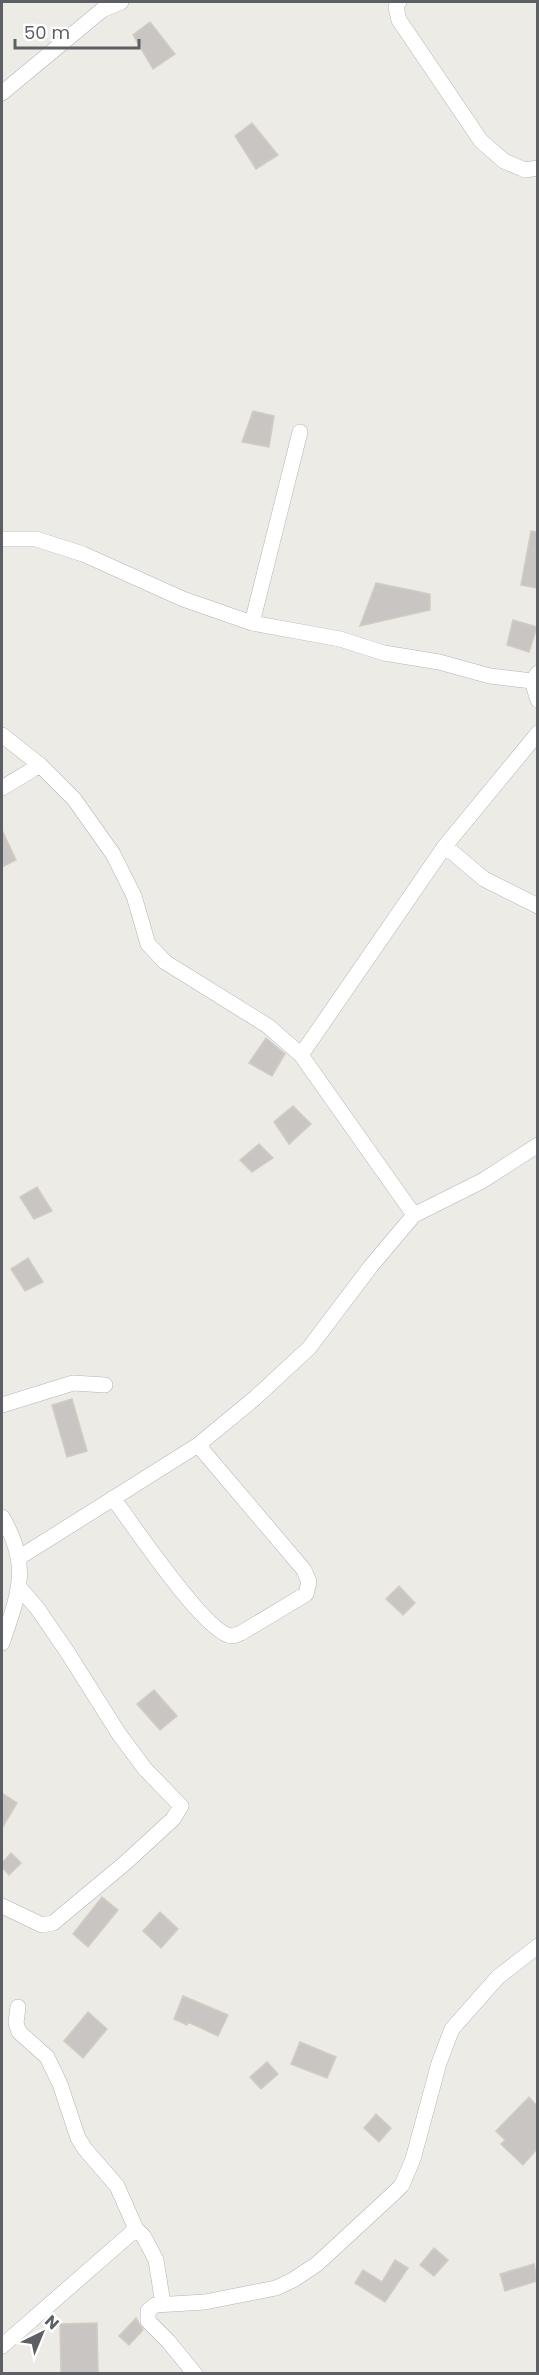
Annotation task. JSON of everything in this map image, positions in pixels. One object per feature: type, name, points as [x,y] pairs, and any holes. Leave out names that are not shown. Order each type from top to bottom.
[{"type":"street","points":[[2,93],[102,10],[121,2]]},
{"type":"street","points":[[399,2],[396,6],[399,20],[481,141],[504,161],[525,170],[537,168]]},
{"type":"street","points":[[252,623],[300,432]]},
{"type":"street","points":[[2,539],[36,539],[83,554],[183,599],[252,623],[340,639],[384,652],[439,662],[490,676],[534,677],[537,700]]},
{"type":"street","points":[[301,1056],[445,846],[537,733]]},
{"type":"street","points":[[2,735],[40,765],[74,799],[113,854],[134,896],[148,944],[165,962],[268,1026],[301,1056],[414,1215]]},
{"type":"street","points":[[2,788],[40,765]]},
{"type":"street","points":[[445,846],[484,879],[537,906]]},
{"type":"street","points":[[20,1557],[198,1445],[255,1398],[309,1348],[371,1266],[414,1215],[482,1181],[537,1145]]},
{"type":"street","points":[[2,1405],[73,1383],[105,1385]]},
{"type":"street","points":[[113,1498],[189,1601],[220,1631],[232,1636],[241,1633],[306,1594],[309,1582],[304,1570],[198,1445]]},
{"type":"street","points":[[2,1517],[13,1536],[20,1557],[19,1587],[2,1643]]},
{"type":"street","points":[[2,1906],[42,1925],[53,1923],[124,1864],[173,1819],[181,1806],[132,1751],[101,1707],[60,1641],[19,1587]]},
{"type":"street","points":[[195,2373],[148,2321],[148,2311],[155,2305],[205,2302],[276,2288],[317,2264],[394,2193],[402,2185],[413,2159],[452,2029],[498,1977],[537,1946]]},
{"type":"street","points":[[18,2007],[16,2023],[19,2032],[39,2049],[51,2064],[78,2138],[117,2186],[136,2229],[144,2237],[156,2260],[163,2304]]},
{"type":"street","points":[[2,2346],[136,2229]]},
{"type":"building","points":[[150,22],[175,54],[153,69],[133,35]]},
{"type":"building","points":[[252,123],[278,155],[256,169],[235,136]]},
{"type":"building","points":[[253,411],[274,416],[269,447],[242,442]]},
{"type":"building","points":[[531,531],[537,532],[537,588],[521,585]]},
{"type":"building","points":[[376,583],[430,594],[430,610],[360,626]]},
{"type":"building","points":[[513,620],[537,627],[529,652],[507,645]]},
{"type":"building","points":[[2,830],[16,860],[2,867]]},
{"type":"building","points":[[266,1038],[285,1054],[272,1076],[249,1063]]},
{"type":"building","points":[[293,1106],[311,1124],[289,1144],[274,1122]]},
{"type":"building","points":[[259,1144],[273,1158],[252,1172],[240,1160]]},
{"type":"building","points":[[37,1187],[52,1211],[34,1219],[20,1197]]},
{"type":"building","points":[[28,1258],[43,1282],[25,1291],[11,1269]]},
{"type":"building","points":[[72,1399],[87,1451],[67,1457],[52,1405]]},
{"type":"building","points":[[399,1586],[415,1603],[403,1615],[386,1599]]},
{"type":"building","points":[[154,1690],[177,1716],[160,1730],[137,1704]]},
{"type":"building","points":[[2,1793],[17,1803],[2,1828]]},
{"type":"building","points":[[11,1853],[21,1863],[9,1875],[2,1867],[2,1863]]},
{"type":"building","points":[[102,1897],[118,1910],[88,1947],[73,1934]]},
{"type":"building","points":[[160,1912],[178,1929],[161,1948],[143,1931]]},
{"type":"building","points":[[183,1996],[228,2015],[218,2036],[188,2022],[187,2025],[174,2019]]},
{"type":"building","points":[[88,2012],[107,2029],[83,2058],[64,2041]]},
{"type":"building","points":[[300,2042],[336,2057],[327,2078],[291,2064]]},
{"type":"building","points":[[267,2062],[278,2074],[261,2089],[250,2077]]},
{"type":"building","points":[[529,2097],[537,2106],[537,2149],[523,2165],[501,2144],[505,2140],[496,2131]]},
{"type":"building","points":[[376,2114],[391,2128],[379,2142],[364,2128]]},
{"type":"building","points":[[434,2248],[448,2260],[434,2276],[420,2265]]},
{"type":"building","points":[[395,2260],[408,2268],[385,2302],[355,2283],[363,2270],[382,2282]]},
{"type":"building","points":[[534,2264],[537,2281],[505,2291],[500,2274]]},
{"type":"building","points":[[136,2318],[143,2330],[129,2345],[119,2336]]},
{"type":"building","points":[[97,2323],[98,2373],[61,2373],[60,2324]]}]
